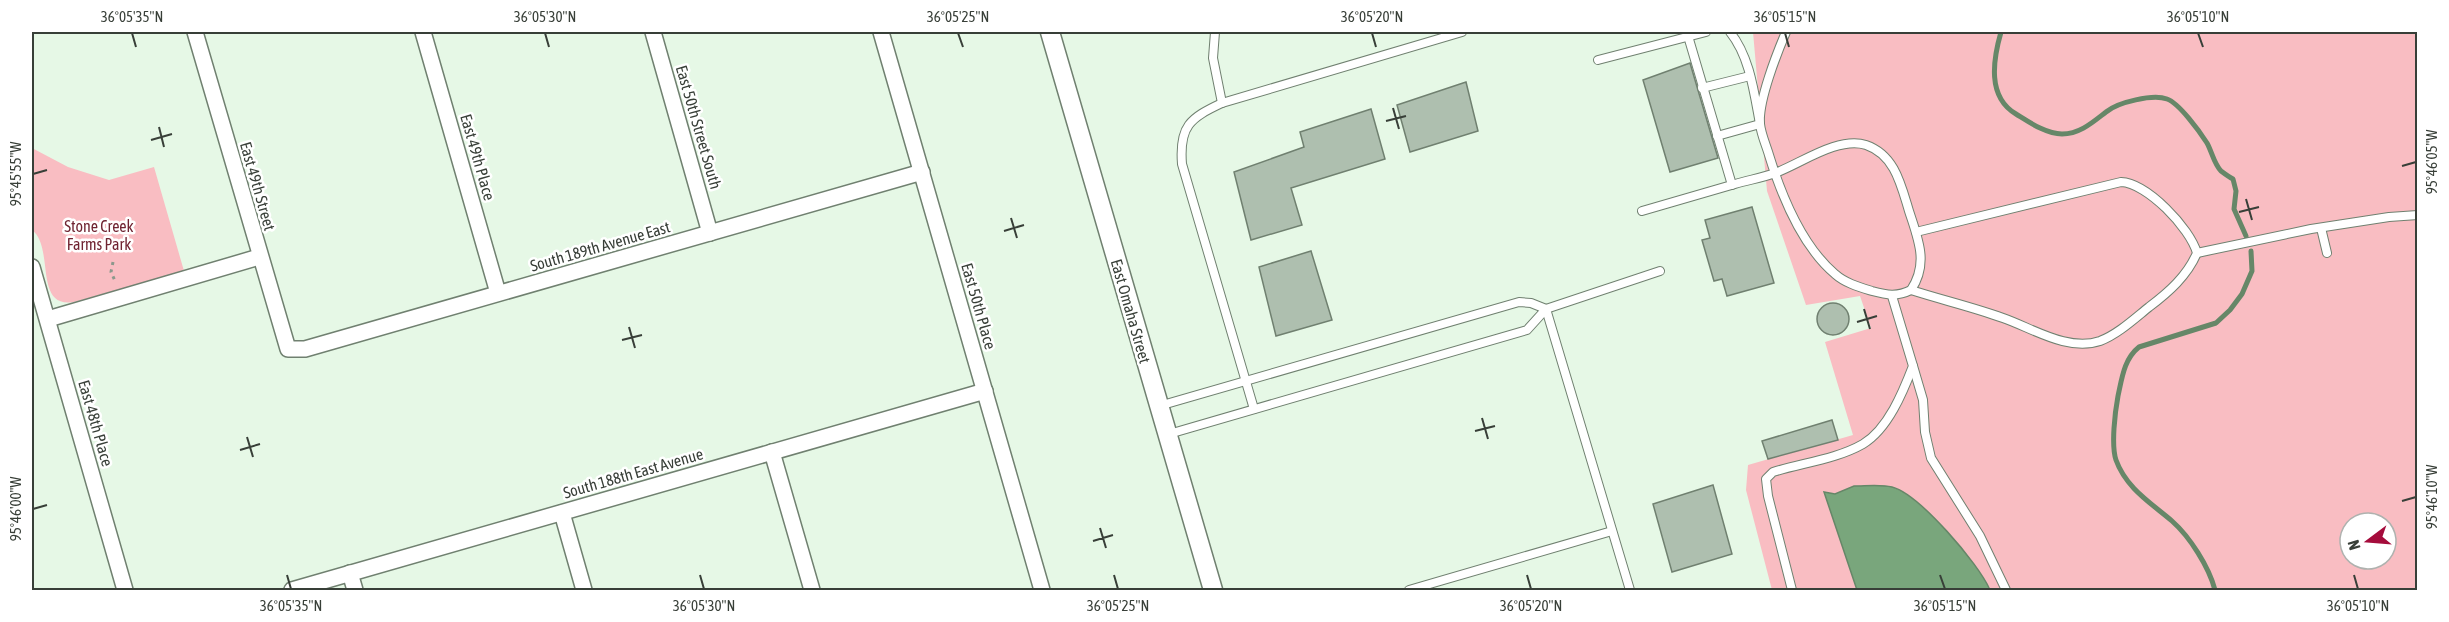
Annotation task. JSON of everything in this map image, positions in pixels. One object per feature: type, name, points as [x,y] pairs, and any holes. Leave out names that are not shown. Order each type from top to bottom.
[{"type":"street","name":"East 49th Street","points":[[195,32],[288,350]]},
{"type":"street","name":"East 49th Place","points":[[423,32],[498,293]]},
{"type":"street","name":"East 50th Street South","points":[[653,32],[711,233]]},
{"type":"street","name":"East 50th Place","points":[[881,32],[1042,591]]},
{"type":"street","name":"East Omaha Street","points":[[1050,32],[1213,591]]},
{"type":"street","name":"South 189th Avenue East","points":[[288,350],[304,349],[922,172]]},
{"type":"street","points":[[48,319],[259,257]]},
{"type":"street","name":"East 48th Place","points":[[32,267],[125,591]]},
{"type":"street","name":"South 188th East Avenue","points":[[292,591],[985,392]]},
{"type":"street","points":[[772,452],[812,591]]},
{"type":"street","points":[[562,513],[584,591]]},
{"type":"street","points":[[350,573],[355,591]]},
{"type":"lane","points":[[1215,32],[1213,58],[1222,103]]},
{"type":"lane","points":[[1254,409],[1182,164],[1180,143],[1188,125],[1198,114],[1222,103],[1462,32]]},
{"type":"lane","points":[[1598,60],[1706,32]]},
{"type":"lane","points":[[1730,32],[1738,42],[1750,76],[1774,174],[1803,233],[1834,274],[1848,283],[1892,296],[1911,290],[2004,318],[2052,337],[2078,343],[2090,343],[2128,325],[2168,292],[2185,273],[2197,253],[2321,228],[2382,218],[2418,215]]},
{"type":"lane","points":[[1760,124],[1765,93],[1786,32]]},
{"type":"lane","points":[[1688,36],[1732,185]]},
{"type":"lane","points":[[1702,88],[1750,76]]},
{"type":"lane","points":[[1717,136],[1760,124]]},
{"type":"lane","points":[[1642,211],[1774,174],[1832,148],[1849,144],[1865,144],[1880,153],[1893,165],[1916,232],[1921,248],[1922,267],[1911,290]]},
{"type":"lane","points":[[1916,232],[2121,182],[2131,182],[2160,203],[2188,235],[2197,253]]},
{"type":"lane","points":[[2321,228],[2327,253]]},
{"type":"lane","points":[[1167,434],[1527,330],[1546,309],[1660,272]]},
{"type":"lane","points":[[1892,296],[1923,400],[1925,432],[1931,458],[1980,536],[2006,591]]},
{"type":"lane","points":[[1159,406],[1519,302],[1531,303],[1546,309]]},
{"type":"lane","points":[[1546,309],[1630,591]]},
{"type":"lane","points":[[1792,591],[1768,496],[1766,479],[1769,475],[1863,444],[1879,430],[1894,406],[1913,366]]},
{"type":"lane","points":[[1409,591],[1612,531]]},
{"type":"path","points":[[113,262],[111,272],[120,298]]},
{"type":"green space","points":[[1753,32],[2417,32],[2417,590],[1772,590],[1746,490],[1748,465],[1853,435],[1825,342],[1871,328],[1860,296],[1806,305],[1767,191]]},
{"type":"green space","name":"Stone Creek Farms Park","points":[[32,148],[68,167],[109,180],[154,167],[184,271],[74,302],[61,302],[53,296],[46,275],[39,238],[32,230]]},
{"type":"shaded area","points":[[1878,485],[1904,492],[1947,531],[1974,564],[1990,590],[1857,590],[1824,492],[1835,494],[1854,486]]},
{"type":"building","points":[[1690,63],[1718,158],[1670,172],[1643,80]]},
{"type":"building","points":[[1466,82],[1478,131],[1410,152],[1397,105]]},
{"type":"building","points":[[1371,109],[1385,159],[1291,188],[1302,225],[1251,240],[1234,172],[1304,147],[1300,132]]},
{"type":"building","points":[[1752,207],[1774,283],[1727,296],[1722,279],[1714,281],[1702,240],[1710,238],[1705,220]]},
{"type":"building","points":[[1311,251],[1332,320],[1276,336],[1259,267]]},
{"type":"building","points":[[1833,303],[1844,308],[1849,319],[1844,330],[1833,335],[1822,330],[1817,319],[1822,308]]},
{"type":"building","points":[[1832,420],[1838,440],[1768,459],[1762,441]]},
{"type":"building","points":[[1713,485],[1732,554],[1672,572],[1653,504]]},
{"type":"waterway","points":[[2001,32],[1995,66],[1996,88],[2000,98],[2016,114],[2044,130],[2062,134],[2075,132],[2086,127],[2111,108],[2145,98],[2167,99],[2177,106],[2204,138],[2221,171],[2233,179],[2236,191],[2234,209],[2246,236]]},
{"type":"waterway","points":[[2215,590],[2204,562],[2185,535],[2140,494],[2120,470],[2115,454],[2115,419],[2122,376],[2134,352],[2139,347],[2216,323],[2242,294],[2252,271],[2251,251]]}]
